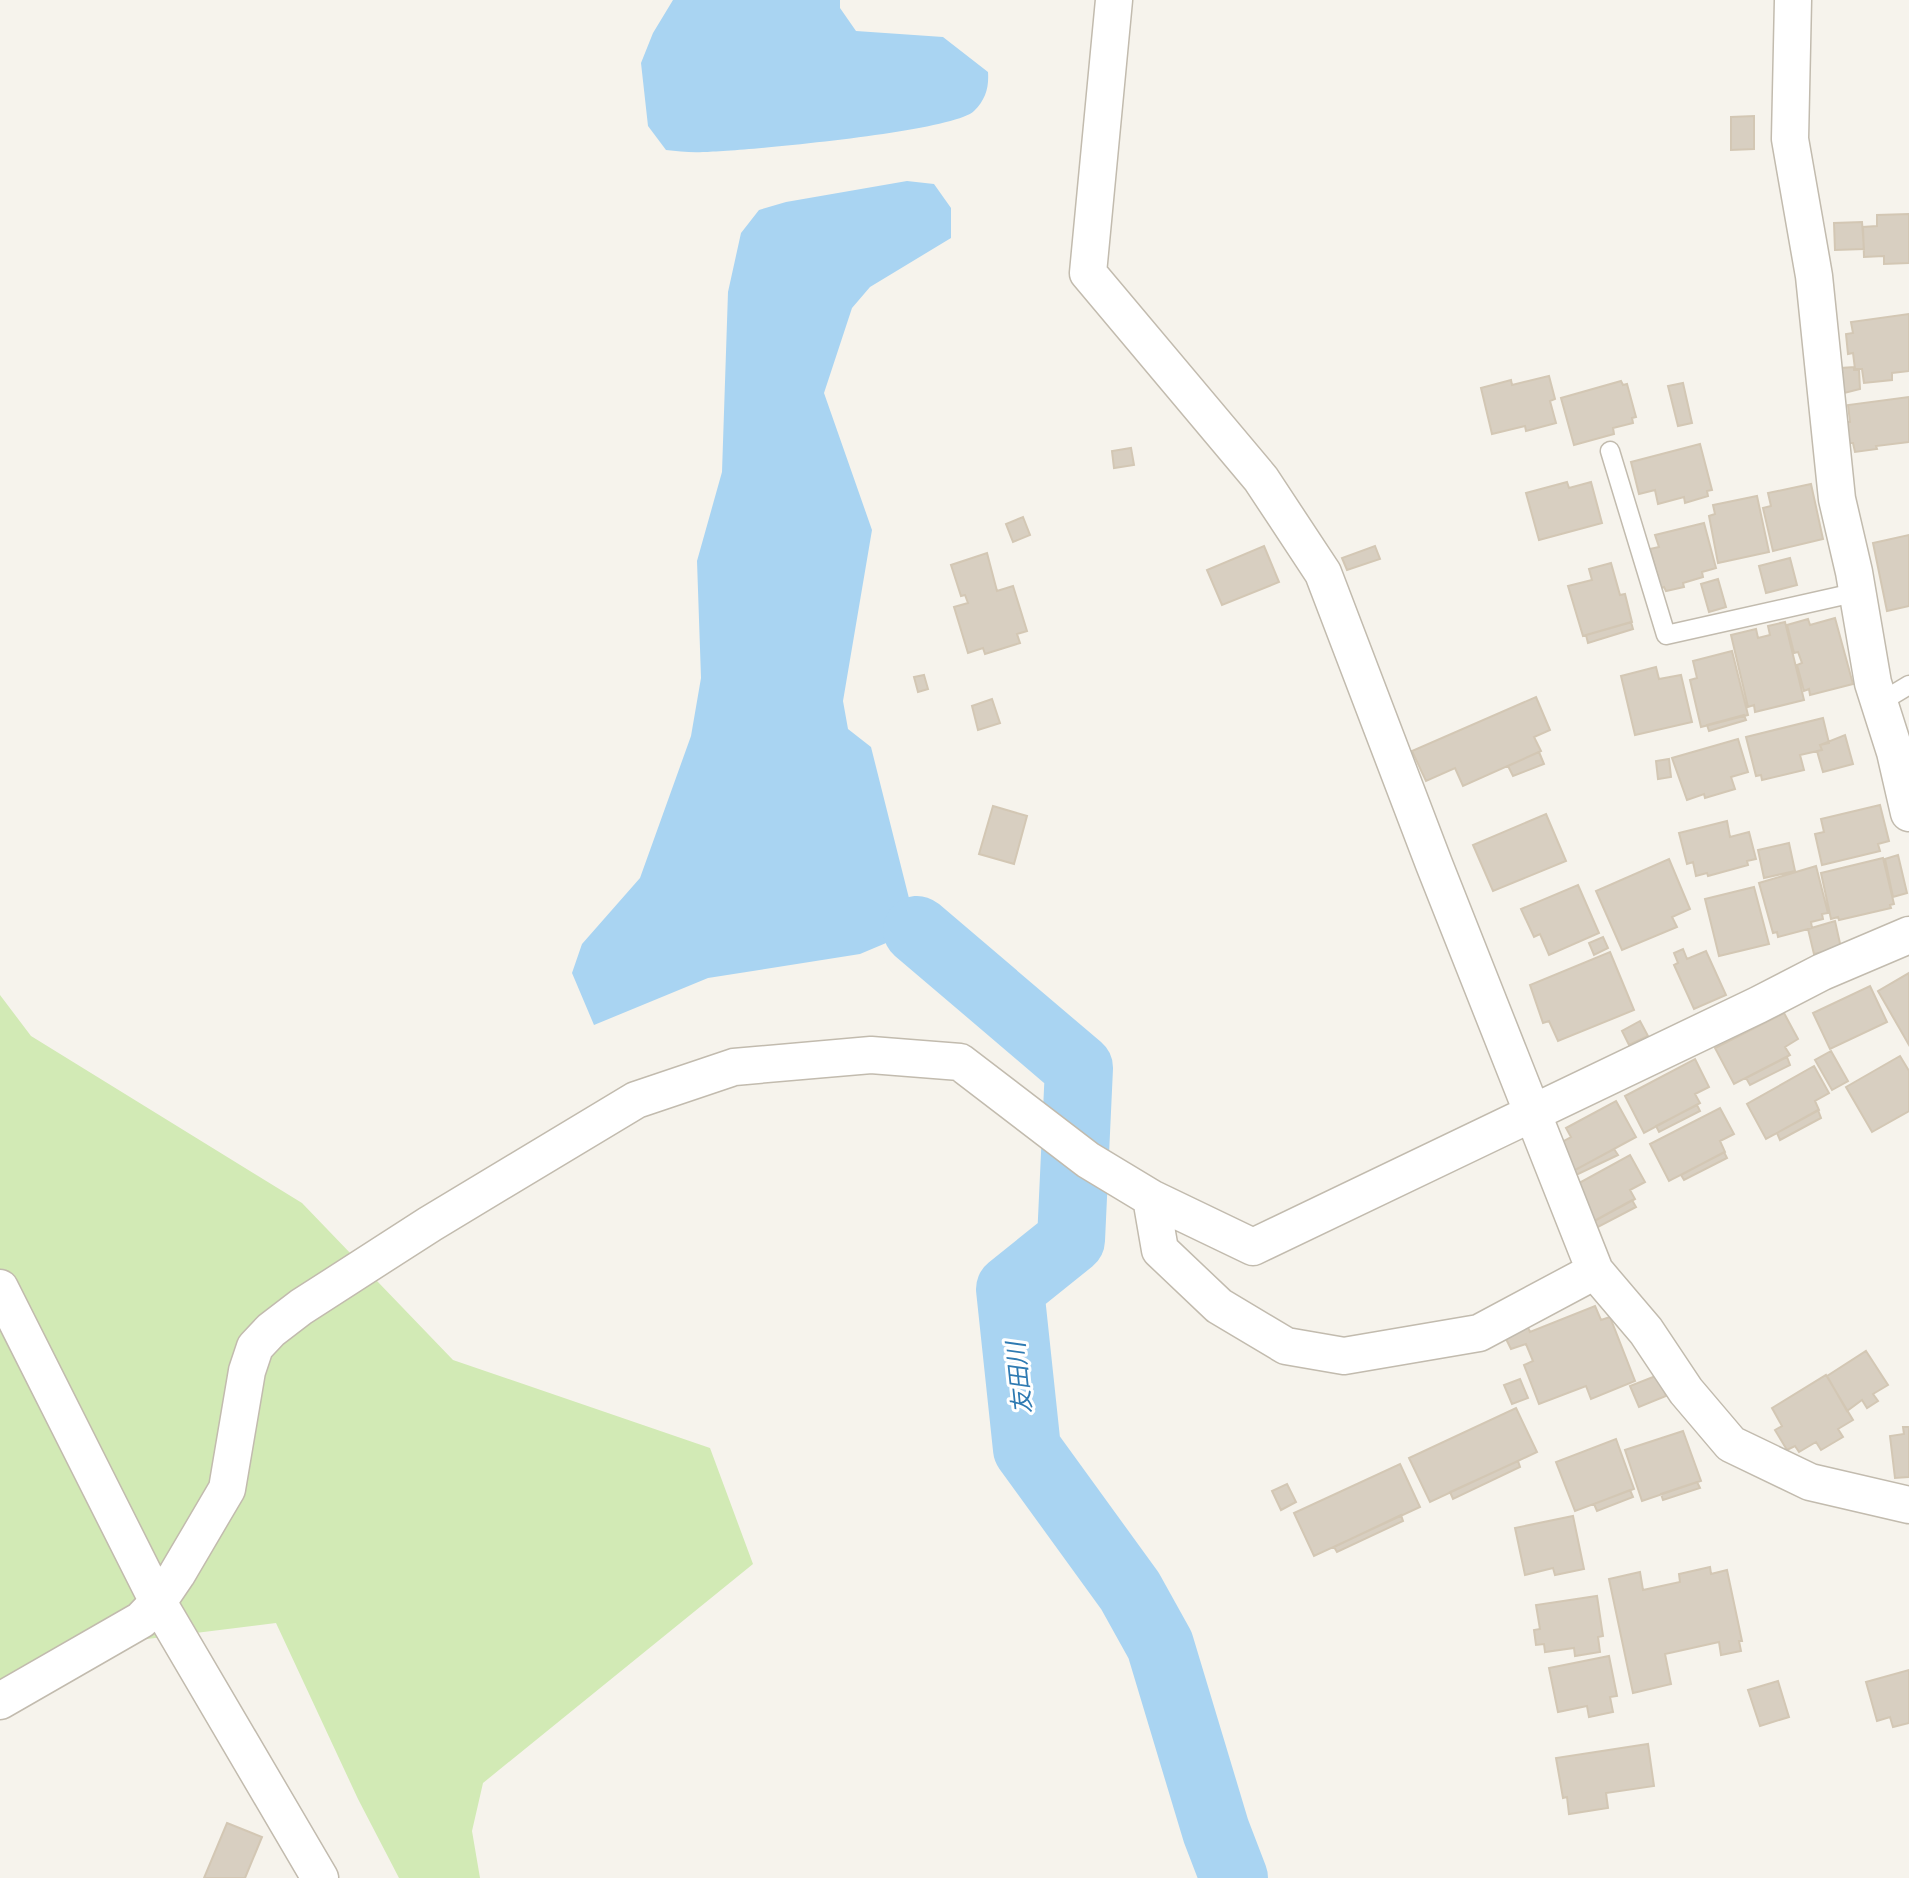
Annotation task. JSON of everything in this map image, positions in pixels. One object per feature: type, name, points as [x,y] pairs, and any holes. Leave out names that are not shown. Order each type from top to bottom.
[{"type":"street","points":[[1114,0],[1088,273],[1261,479],[1323,573],[1595,1271],[1646,1331],[1686,1391],[1731,1444],[1810,1482],[1909,1505]]},
{"type":"street","points":[[1793,0],[1790,139],[1814,276],[1837,499],[1858,592],[1873,683],[1894,694],[1895,752],[1909,813]]},
{"type":"street","points":[[0,1701],[141,1620],[158,1602],[227,1489],[247,1371],[255,1347],[271,1330],[301,1307],[430,1224],[636,1100],[734,1067],[871,1055],[960,1062],[1061,1136],[1088,1160],[1151,1198],[1253,1247],[1822,972],[1909,935]]},
{"type":"street","points":[[1151,1198],[1160,1250],[1219,1306],[1286,1346],[1344,1356],[1479,1333],[1595,1271]]},
{"type":"street","points":[[0,1288],[158,1602],[320,1878]]},
{"type":"lane","points":[[1610,451],[1666,635],[1858,592]]},
{"type":"green space","points":[[0,995],[31,1036],[302,1203],[453,1360],[710,1448],[753,1564],[483,1783],[472,1831],[480,1878],[399,1878],[358,1799],[276,1623],[139,1640],[0,1706]]},
{"type":"water","points":[[673,0],[840,0],[840,8],[856,31],[943,37],[988,72],[986,93],[974,111],[958,119],[890,133],[759,148],[698,152],[666,150],[648,126],[641,63],[653,33]]},
{"type":"water","points":[[907,181],[934,184],[951,208],[951,238],[870,287],[852,308],[824,393],[872,530],[843,701],[848,729],[871,747],[917,930],[860,954],[708,978],[594,1025],[572,973],[582,944],[640,878],[691,736],[701,678],[697,561],[722,472],[728,292],[741,233],[759,210],[786,202]]},
{"type":"building","points":[[1754,116],[1754,149],[1731,150],[1731,117]]},
{"type":"building","points":[[1909,214],[1909,263],[1884,264],[1884,256],[1864,257],[1863,227],[1877,226],[1877,215]]},
{"type":"building","points":[[1862,222],[1864,249],[1835,250],[1834,223]]},
{"type":"building","points":[[1909,314],[1909,371],[1892,373],[1892,380],[1864,383],[1862,369],[1855,369],[1853,353],[1848,354],[1846,334],[1853,333],[1851,322]]},
{"type":"building","points":[[1854,367],[1854,370],[1859,370],[1860,389],[1844,393],[1841,368]]},
{"type":"building","points":[[1549,376],[1555,399],[1550,401],[1556,423],[1526,431],[1525,426],[1492,434],[1481,388],[1511,380],[1512,385]]},
{"type":"building","points":[[1621,381],[1623,385],[1627,384],[1636,417],[1632,418],[1633,423],[1613,428],[1614,434],[1574,445],[1561,398]]},
{"type":"building","points":[[1683,383],[1692,423],[1678,426],[1668,386]]},
{"type":"building","points":[[1909,397],[1909,442],[1855,452],[1853,443],[1849,443],[1846,422],[1850,422],[1848,405]]},
{"type":"building","points":[[1700,444],[1712,490],[1707,491],[1708,496],[1685,503],[1684,497],[1658,504],[1655,490],[1639,494],[1631,462]]},
{"type":"building","points":[[1131,448],[1134,465],[1114,468],[1112,451]]},
{"type":"building","points":[[1567,482],[1569,488],[1591,482],[1602,523],[1539,540],[1526,493]]},
{"type":"building","points":[[1811,484],[1823,539],[1773,551],[1763,508],[1771,506],[1768,493]]},
{"type":"building","points":[[1757,496],[1769,552],[1718,563],[1709,516],[1715,514],[1713,505]]},
{"type":"building","points":[[1023,517],[1030,535],[1013,542],[1006,524]]},
{"type":"building","points":[[1704,523],[1716,568],[1702,572],[1703,577],[1683,583],[1684,587],[1666,591],[1664,587],[1661,588],[1650,549],[1659,547],[1655,535]]},
{"type":"building","points":[[1909,535],[1909,606],[1887,611],[1873,543]]},
{"type":"building","points":[[1264,546],[1279,582],[1222,605],[1207,570]]},
{"type":"building","points":[[1375,546],[1380,559],[1347,570],[1342,558]]},
{"type":"building","points":[[987,553],[997,591],[1013,586],[1027,631],[1017,634],[1020,643],[985,654],[983,648],[968,653],[954,607],[968,603],[965,595],[961,596],[951,565]]},
{"type":"building","points":[[1790,558],[1797,585],[1766,593],[1759,566]]},
{"type":"building","points":[[1611,563],[1620,595],[1625,594],[1632,622],[1583,636],[1568,586],[1592,580],[1589,569]]},
{"type":"building","points":[[1718,579],[1726,607],[1709,612],[1701,584]]},
{"type":"building","points":[[1835,618],[1853,684],[1810,695],[1809,689],[1804,691],[1797,665],[1802,663],[1798,652],[1794,653],[1787,625],[1808,619],[1810,625]]},
{"type":"building","points":[[1631,622],[1633,629],[1588,643],[1586,635]]},
{"type":"building","points":[[1785,622],[1804,700],[1755,712],[1754,705],[1748,707],[1731,635],[1756,629],[1758,638],[1770,635],[1768,626]]},
{"type":"building","points":[[1732,651],[1748,715],[1701,727],[1690,680],[1697,678],[1693,661]]},
{"type":"building","points":[[1656,667],[1659,679],[1681,675],[1692,722],[1635,735],[1621,676]]},
{"type":"building","points":[[924,675],[928,689],[918,692],[914,677]]},
{"type":"building","points":[[1536,697],[1550,730],[1534,737],[1541,751],[1463,786],[1455,768],[1426,781],[1412,751]]},
{"type":"building","points":[[992,699],[1000,723],[978,730],[972,706]]},
{"type":"building","points":[[1744,715],[1746,720],[1709,731],[1707,725]]},
{"type":"building","points":[[1823,718],[1829,743],[1820,745],[1822,750],[1800,755],[1804,770],[1762,780],[1761,775],[1756,776],[1746,737]]},
{"type":"building","points":[[1845,735],[1853,764],[1823,772],[1817,751],[1822,750],[1820,745]]},
{"type":"building","points":[[1738,739],[1748,772],[1731,777],[1735,789],[1687,800],[1672,758]]},
{"type":"building","points":[[1539,752],[1544,764],[1513,776],[1508,766]]},
{"type":"building","points":[[1669,759],[1671,777],[1658,779],[1656,761]]},
{"type":"building","points":[[1880,805],[1889,841],[1878,844],[1880,851],[1822,865],[1815,834],[1824,832],[1821,819]]},
{"type":"building","points":[[993,806],[1027,816],[1014,864],[979,854]]},
{"type":"building","points":[[1546,814],[1566,861],[1493,891],[1473,845]]},
{"type":"building","points":[[1727,821],[1730,837],[1749,832],[1756,859],[1747,861],[1748,865],[1708,876],[1707,873],[1696,876],[1693,862],[1687,864],[1679,833]]},
{"type":"building","points":[[1789,843],[1795,871],[1764,878],[1758,850]]},
{"type":"building","points":[[1898,855],[1907,893],[1893,897],[1885,859]]},
{"type":"building","points":[[1883,858],[1894,904],[1890,905],[1891,908],[1839,920],[1838,917],[1831,919],[1821,873]]},
{"type":"building","points":[[1669,859],[1690,909],[1672,917],[1677,927],[1622,950],[1596,891]]},
{"type":"building","points":[[1816,866],[1828,913],[1822,914],[1823,919],[1811,922],[1812,928],[1778,937],[1777,932],[1773,933],[1759,883]]},
{"type":"building","points":[[1578,885],[1599,933],[1549,955],[1540,934],[1534,937],[1521,909]]},
{"type":"building","points":[[1754,887],[1769,944],[1719,956],[1705,899]]},
{"type":"building","points":[[1835,921],[1841,948],[1814,954],[1808,929]]},
{"type":"building","points":[[1603,937],[1608,948],[1594,955],[1589,943]]},
{"type":"building","points":[[1683,949],[1687,959],[1706,951],[1726,995],[1694,1009],[1674,965],[1678,963],[1674,953]]},
{"type":"building","points":[[1610,952],[1634,1010],[1558,1041],[1549,1021],[1543,1023],[1530,985]]},
{"type":"building","points":[[1909,973],[1909,1045],[1878,991]]},
{"type":"building","points":[[1870,986],[1887,1022],[1830,1049],[1813,1013]]},
{"type":"building","points":[[1784,1013],[1798,1039],[1785,1047],[1790,1055],[1734,1084],[1715,1048]]},
{"type":"building","points":[[1640,1021],[1648,1036],[1629,1045],[1622,1031]]},
{"type":"building","points":[[1831,1051],[1848,1081],[1832,1090],[1815,1060]]},
{"type":"building","points":[[1900,1056],[1909,1071],[1909,1111],[1872,1132],[1846,1087]]},
{"type":"building","points":[[1787,1057],[1790,1065],[1750,1085],[1746,1078]]},
{"type":"building","points":[[1695,1059],[1709,1087],[1695,1094],[1700,1103],[1644,1133],[1625,1096]]},
{"type":"building","points":[[1814,1066],[1829,1093],[1815,1101],[1819,1110],[1766,1139],[1747,1104]]},
{"type":"building","points":[[1616,1101],[1636,1137],[1568,1174],[1553,1147],[1571,1137],[1566,1128]]},
{"type":"building","points":[[1697,1105],[1700,1111],[1659,1132],[1656,1126]]},
{"type":"building","points":[[1720,1108],[1734,1134],[1720,1141],[1725,1152],[1669,1181],[1650,1144]]},
{"type":"building","points":[[1818,1110],[1821,1118],[1780,1140],[1777,1133]]},
{"type":"building","points":[[1614,1149],[1618,1155],[1576,1175],[1573,1171]]},
{"type":"building","points":[[1724,1152],[1727,1158],[1684,1180],[1681,1175]]},
{"type":"building","points":[[1630,1155],[1645,1182],[1630,1190],[1635,1199],[1580,1229],[1561,1193]]},
{"type":"building","points":[[1632,1200],[1636,1207],[1596,1228],[1592,1222]]},
{"type":"building","points":[[1595,1306],[1601,1320],[1610,1317],[1635,1381],[1591,1399],[1586,1386],[1539,1404],[1524,1365],[1533,1361],[1526,1344],[1511,1349],[1504,1335],[1526,1323],[1530,1332]]},
{"type":"building","points":[[1866,1351],[1888,1385],[1873,1394],[1878,1401],[1867,1408],[1862,1400],[1847,1411],[1827,1376]]},
{"type":"building","points":[[1658,1375],[1666,1396],[1639,1407],[1630,1386]]},
{"type":"building","points":[[1826,1375],[1853,1420],[1838,1429],[1843,1437],[1821,1450],[1816,1442],[1799,1452],[1795,1446],[1787,1450],[1775,1430],[1782,1426],[1772,1408]]},
{"type":"building","points":[[1520,1379],[1528,1398],[1512,1404],[1504,1385]]},
{"type":"building","points":[[1516,1408],[1537,1452],[1430,1502],[1409,1458]]},
{"type":"building","points":[[1903,1427],[1909,1427],[1909,1477],[1895,1478],[1890,1436],[1904,1434]]},
{"type":"building","points":[[1683,1431],[1701,1481],[1642,1501],[1625,1450]]},
{"type":"building","points":[[1616,1439],[1634,1489],[1575,1511],[1556,1462]]},
{"type":"building","points":[[1518,1461],[1520,1467],[1453,1499],[1450,1492]]},
{"type":"building","points":[[1400,1464],[1420,1507],[1314,1556],[1294,1513]]},
{"type":"building","points":[[1697,1482],[1700,1488],[1663,1500],[1661,1494]]},
{"type":"building","points":[[1287,1484],[1296,1502],[1281,1510],[1272,1491]]},
{"type":"building","points":[[1630,1490],[1633,1497],[1597,1511],[1594,1504]]},
{"type":"building","points":[[1401,1515],[1403,1521],[1337,1552],[1334,1547]]},
{"type":"building","points":[[1573,1516],[1584,1569],[1555,1575],[1553,1568],[1525,1575],[1515,1528]]},
{"type":"building","points":[[1710,1567],[1711,1574],[1727,1570],[1742,1641],[1739,1641],[1741,1651],[1721,1655],[1719,1642],[1665,1654],[1671,1684],[1633,1693],[1609,1579],[1640,1572],[1643,1590],[1680,1582],[1679,1574]]},
{"type":"building","points":[[1597,1596],[1603,1636],[1598,1637],[1600,1652],[1575,1656],[1574,1648],[1545,1652],[1544,1644],[1536,1645],[1534,1630],[1540,1629],[1536,1605]]},
{"type":"building","points":[[1609,1656],[1617,1696],[1610,1697],[1613,1712],[1589,1717],[1587,1706],[1558,1712],[1549,1668]]},
{"type":"building","points":[[1909,1670],[1909,1723],[1893,1727],[1890,1717],[1877,1721],[1866,1682]]},
{"type":"building","points":[[1778,1681],[1789,1717],[1760,1726],[1748,1690]]},
{"type":"building","points":[[1648,1744],[1654,1786],[1606,1793],[1608,1808],[1569,1814],[1556,1758]]},
{"type":"building","points":[[227,1823],[262,1837],[245,1878],[204,1878]]},
{"type":"waterway","name":"友田川","points":[[917,930],[1079,1068],[1071,1240],[1010,1289],[1027,1449],[1130,1591],[1160,1645],[1216,1831],[1234,1878]]}]
